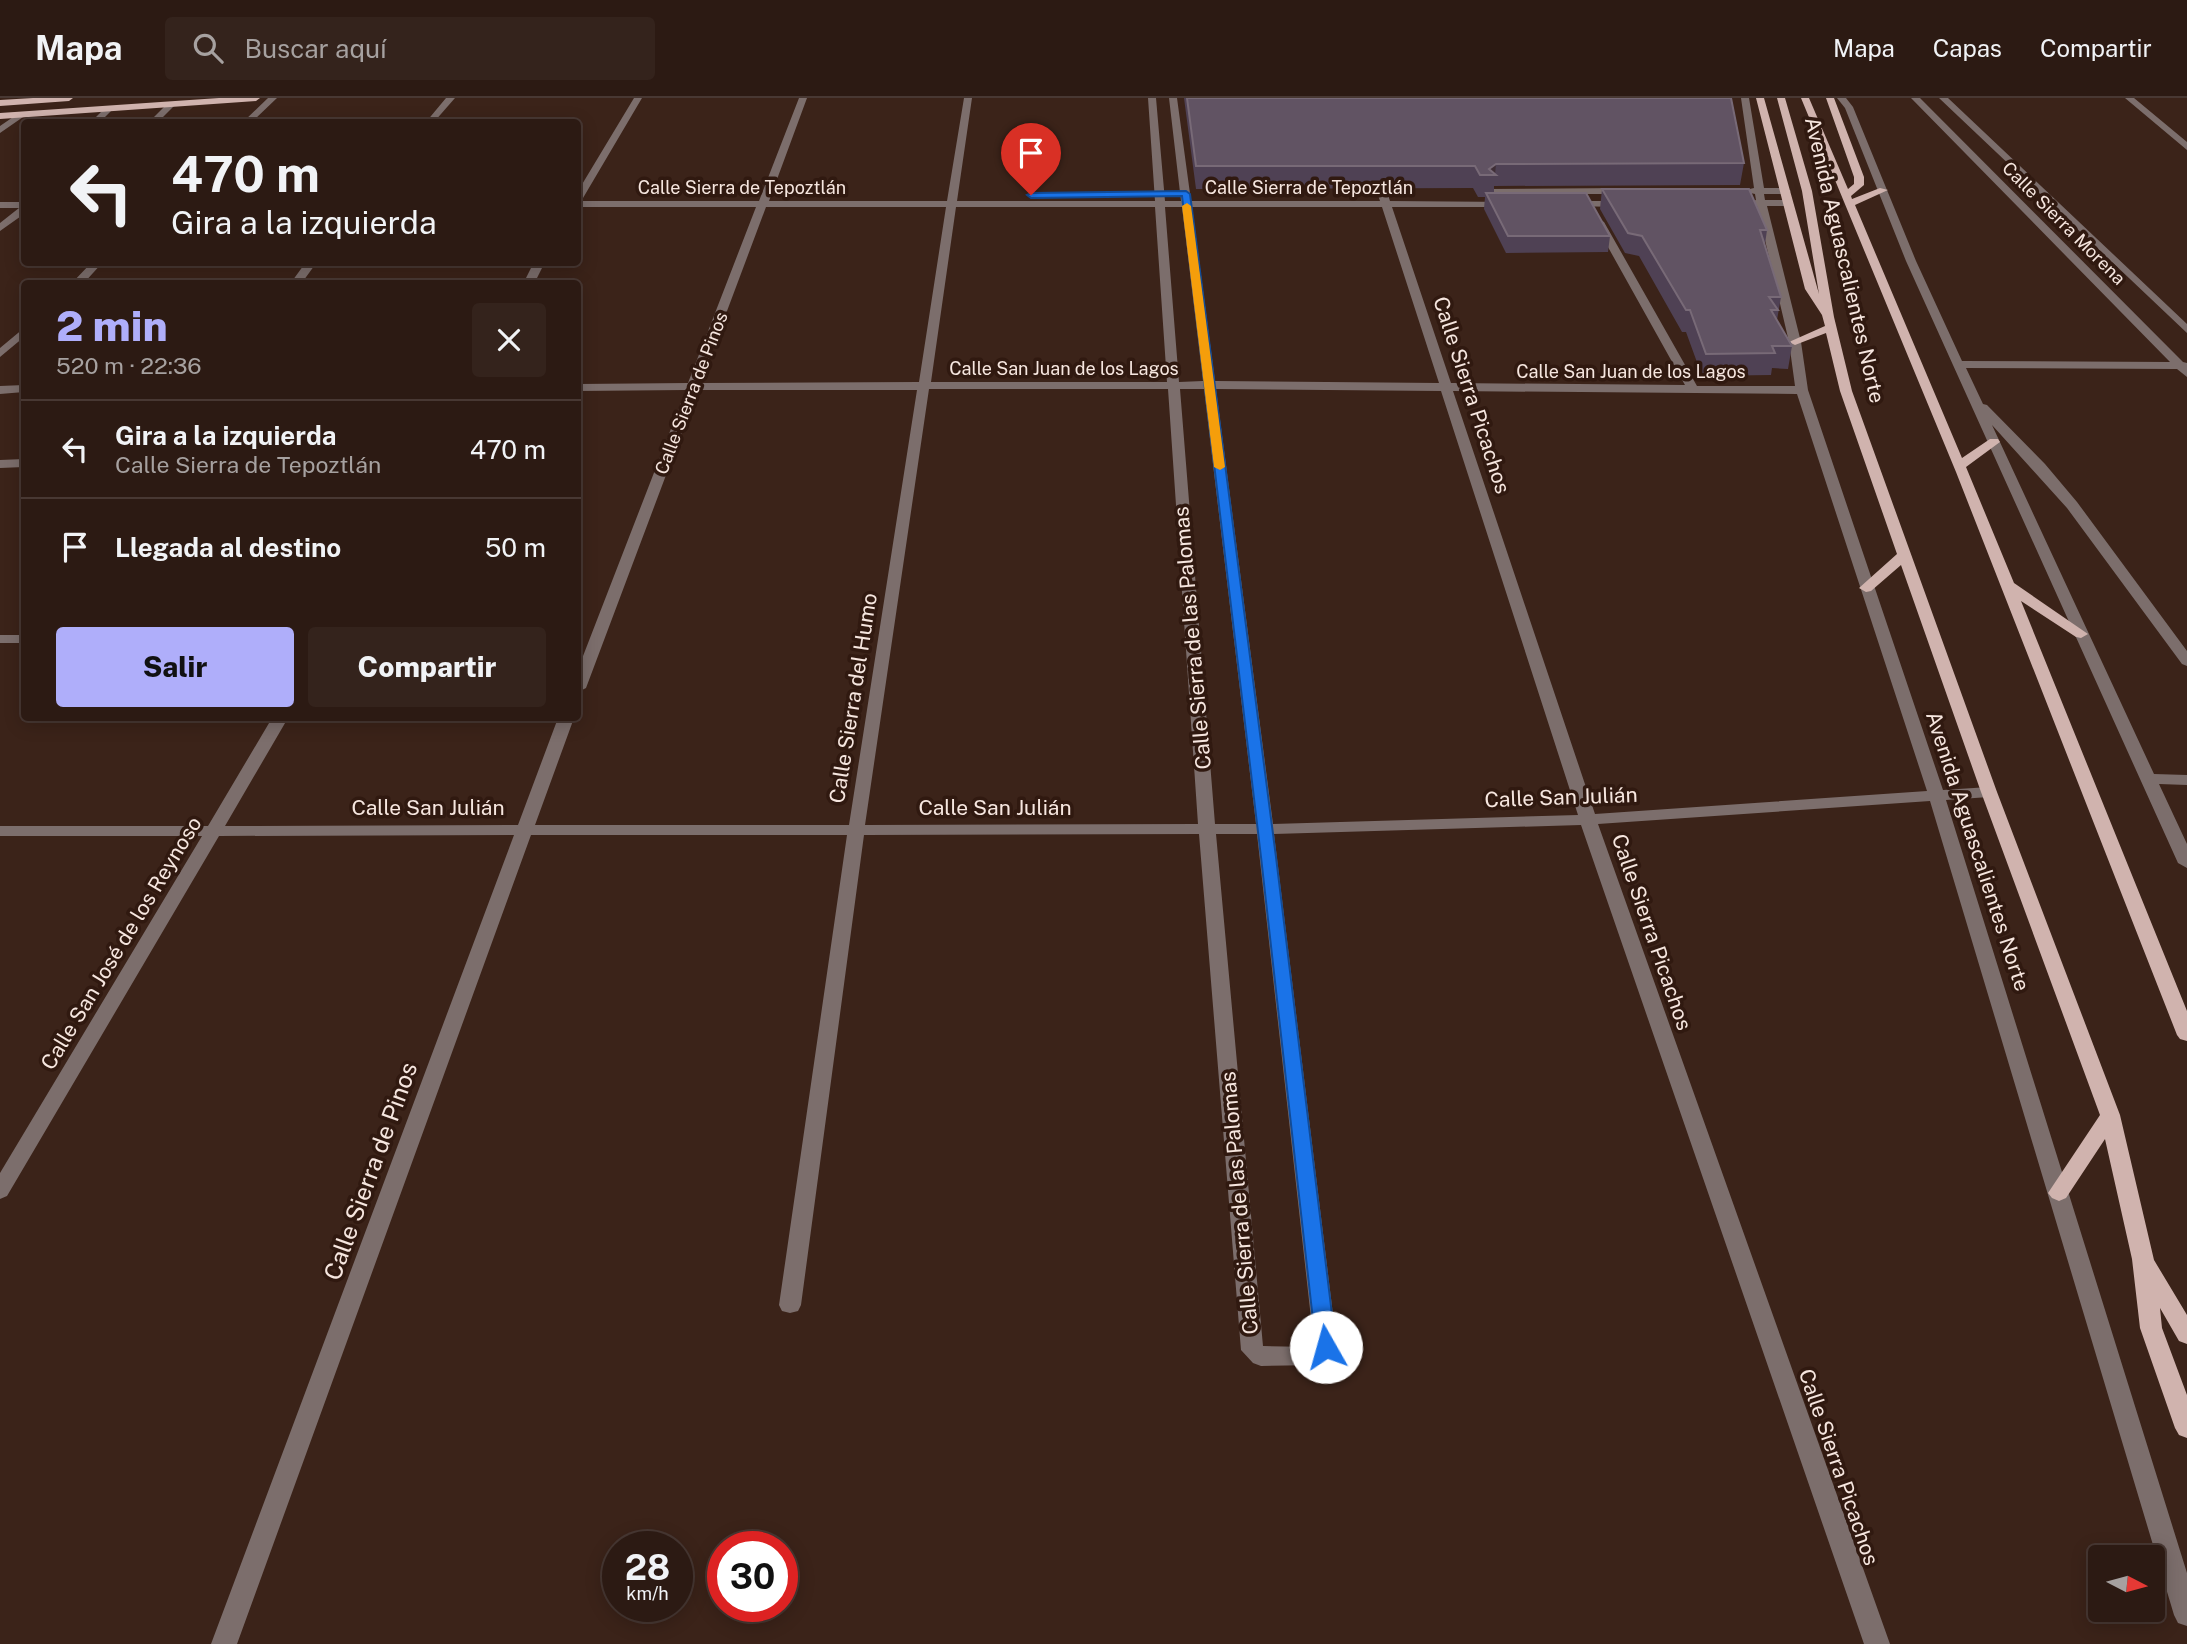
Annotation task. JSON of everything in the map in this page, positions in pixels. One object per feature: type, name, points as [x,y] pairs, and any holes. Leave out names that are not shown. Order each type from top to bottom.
[{"type":"main road","points":[[0,103],[69,98]]},
{"type":"main road","points":[[22,114],[57,103],[130,98]]},
{"type":"main road","points":[[0,116],[256,98]]},
{"type":"main road","name":"Avenida Aguascalientes Norte","points":[[1781,98],[1807,191],[1829,322],[1846,391],[1989,792],[2110,1115],[2143,1259],[2151,1328],[2187,1428]]},
{"type":"main road","name":"Avenida Aguascalientes Norte","points":[[1805,98],[2182,1006],[2187,1035]]},
{"type":"main road","points":[[1830,98],[1859,177],[1860,185],[1849,199]]},
{"type":"main road","points":[[1747,101],[1786,191],[1810,289],[1829,322],[1795,342]]},
{"type":"main road","points":[[1849,199],[1883,190]]},
{"type":"main road","points":[[1959,466],[1994,442]]},
{"type":"main road","points":[[1866,588],[1903,556]]},
{"type":"main road","points":[[2008,586],[2081,634]]},
{"type":"main road","points":[[2059,1193],[2110,1115]]},
{"type":"main road","points":[[2143,1259],[2187,1335]]},
{"type":"street","points":[[250,119],[274,98]]},
{"type":"street","points":[[433,119],[451,98]]},
{"type":"street","points":[[581,193],[638,98]]},
{"type":"street","name":"Calle Sierra de Pinos","points":[[581,680],[803,98]]},
{"type":"street","name":"Calle Sierra del Humo","points":[[790,1306],[856,831],[968,98]]},
{"type":"street","name":"Calle Sierra de las Palomas","points":[[1152,98],[1207,830],[1252,1350],[1261,1357],[1318,1356],[1326,1347],[1265,830],[1173,98]]},
{"type":"street","name":"Avenida Aguascalientes Norte","points":[[1841,98],[1849,107],[1911,261],[2081,634],[2149,779],[2178,826],[2187,863]]},
{"type":"street","name":"Calle Sierra Morena","points":[[1915,98],[2185,368]]},
{"type":"street","name":"Calle Sierra Morena","points":[[1943,98],[2187,330]]},
{"type":"street","points":[[2129,98],[2187,146]]},
{"type":"street","name":"Avenida Aguascalientes Norte","points":[[1747,101],[1759,197],[1795,342],[1802,390],[1937,797],[2187,1615]]},
{"type":"street","points":[[156,119],[172,104]]},
{"type":"street","points":[[98,119],[110,108]]},
{"type":"street","points":[[0,130],[22,114]]},
{"type":"street","points":[[1479,192],[1633,191]]},
{"type":"street","points":[[1730,191],[1788,203]]},
{"type":"street","points":[[1734,203],[1786,191]]},
{"type":"street","name":"Calle Sierra de Tepoztlán","points":[[581,198],[1161,200],[1326,192]]},
{"type":"street","name":"Calle Sierra de Tepoztlán","points":[[1368,192],[1388,196]]},
{"type":"street","points":[[0,195],[21,195]]},
{"type":"street","name":"Calle Sierra de Tepoztlán","points":[[1186,199],[1388,196],[1521,204]]},
{"type":"street","name":"Calle Sierra Picachos","points":[[1388,196],[1445,387],[1588,820],[1877,1644]]},
{"type":"street","points":[[1562,204],[1642,204]]},
{"type":"street","points":[[1589,204],[1692,388]]},
{"type":"street","points":[[0,205],[21,207]]},
{"type":"street","points":[[0,228],[21,210]]},
{"type":"street","points":[[80,280],[94,266]]},
{"type":"street","points":[[298,280],[309,266]]},
{"type":"street","points":[[0,354],[21,334]]},
{"type":"street","points":[[1959,364],[2185,368]]},
{"type":"street","name":"Calle San Juan de los Lagos","points":[[581,387],[1209,385],[1802,390]]},
{"type":"street","points":[[0,390],[21,390]]},
{"type":"street","points":[[1976,401],[2040,467],[2072,505],[2187,661]]},
{"type":"street","points":[[0,464],[21,463]]},
{"type":"street","points":[[0,639],[21,639]]},
{"type":"street","name":"Calle San José de los Reynoso","points":[[0,1191],[278,721]]},
{"type":"street","name":"Calle Sierra de Pinos","points":[[224,1644],[565,721]]},
{"type":"street","points":[[2149,779],[2187,780]]},
{"type":"street","name":"Calle San Julián","points":[[0,831],[1265,830],[1588,820],[1989,792]]},
{"type":"building","points":[[1187,98],[1731,98],[1744,163],[1496,164],[1489,169],[1496,175],[1480,175],[1475,166],[1196,166]]},
{"type":"building","points":[[1602,189],[1749,189],[1767,230],[1760,230],[1781,297],[1769,297],[1778,310],[1771,310],[1792,346],[1772,346],[1775,353],[1706,354],[1690,310],[1686,310],[1642,236],[1628,233]]},
{"type":"building","points":[[1486,193],[1586,193],[1610,236],[1508,236]]},
{"type":"slow traffic","points":[[1187,206],[1220,467]]},
{"type":"route","points":[[1031,195],[1186,194],[1269,857],[1326,1347]]}]
